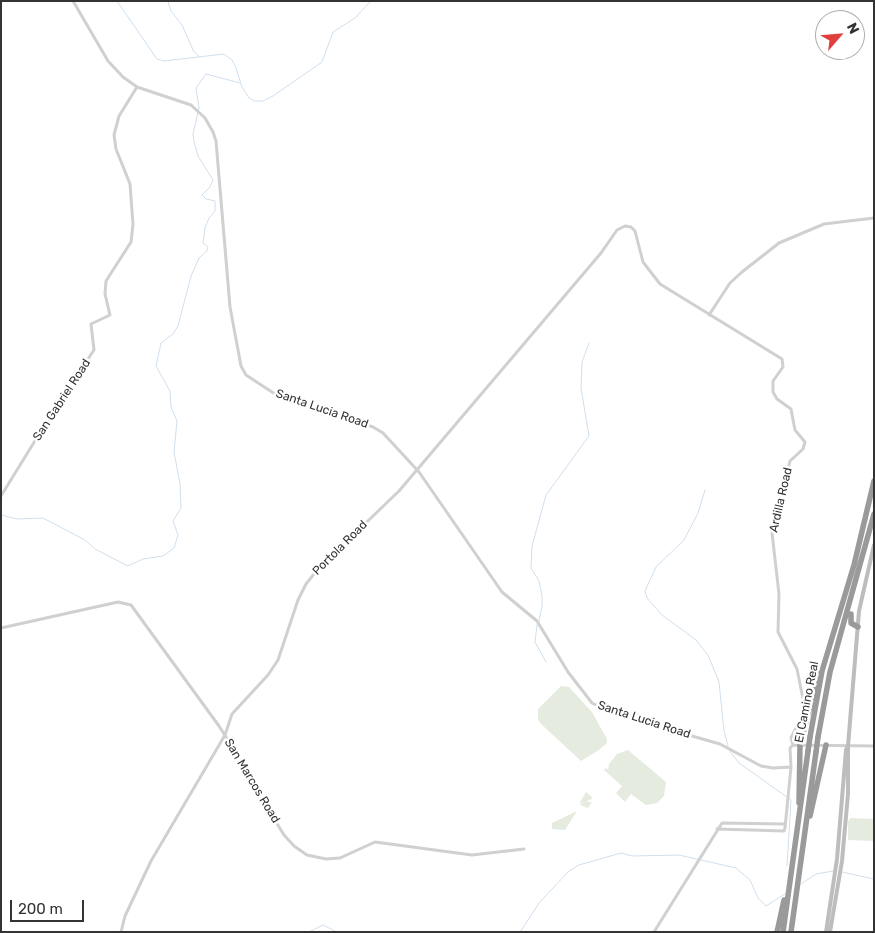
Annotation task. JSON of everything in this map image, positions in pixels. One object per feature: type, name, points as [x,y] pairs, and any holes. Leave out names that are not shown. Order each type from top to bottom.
[{"type":"highway","name":"El Camino Real","points":[[783,932],[810,737],[827,654],[854,565],[874,481]]},
{"type":"highway","name":"El Camino Real","points":[[792,932],[818,737],[830,672],[874,514]]},
{"type":"highway","points":[[853,594],[849,620],[858,627]]},
{"type":"highway","points":[[799,820],[800,744],[813,690],[827,654]]},
{"type":"highway","points":[[803,845],[826,745]]},
{"type":"highway","points":[[777,932],[788,892]]},
{"type":"main road","points":[[830,932],[841,872],[847,811],[848,746],[861,598],[874,545]]},
{"type":"main road","points":[[826,932],[835,876],[846,750],[848,746]]},
{"type":"street","name":"Santa Lucia Road","points":[[73,1],[114,68],[137,87],[191,105],[205,118],[213,132],[217,148],[230,308],[244,372],[250,379],[275,394],[376,428],[417,470],[502,592],[536,620],[568,672],[592,703],[604,710],[638,716],[678,732],[720,744],[761,766],[773,768],[791,767]]},
{"type":"street","name":"San Gabriel Road","points":[[1,496],[60,400],[94,350],[91,324],[110,315],[105,294],[106,281],[131,242],[134,224],[130,184],[116,149],[114,135],[119,116],[137,87]]},
{"type":"street","points":[[709,315],[730,283],[779,243],[824,224],[874,218]]},
{"type":"street","name":"Portola Road","points":[[121,932],[125,916],[154,855],[225,735],[235,710],[262,682],[278,660],[298,600],[316,571],[391,499],[417,470],[601,253],[617,230],[623,226],[629,226],[637,234]]},
{"type":"street","name":"Ardilla Road","points":[[637,234],[644,262],[655,281],[782,359],[783,367],[774,381],[773,392],[777,398],[791,409],[795,430],[805,442],[803,449],[790,461],[772,533],[780,599],[778,632],[796,664],[803,699],[802,716],[791,738],[793,745],[790,748],[791,767],[784,824]]},
{"type":"street","name":"San Marcos Road","points":[[1,628],[118,602],[128,603],[137,610],[225,735],[262,793],[268,809],[284,835],[299,850],[313,857],[340,858],[375,842],[472,855],[524,849]]},
{"type":"street","points":[[793,745],[874,746]]},
{"type":"street","points":[[654,932],[717,829],[726,822],[784,824],[784,831],[717,829]]},
{"type":"shaded area","points":[[561,686],[569,687],[592,712],[607,739],[607,743],[599,750],[581,761],[538,719],[538,709]]},
{"type":"shaded area","points":[[628,750],[666,782],[664,796],[657,803],[646,805],[631,794],[625,802],[616,793],[622,786],[604,770],[606,768],[608,770],[609,764],[617,754]]},
{"type":"shaded area","points":[[586,792],[593,798],[586,802],[592,802],[588,808],[580,805],[583,802],[579,804]]},
{"type":"shaded area","points":[[577,811],[565,830],[552,829],[552,823]]},
{"type":"shaded area","points":[[851,818],[874,819],[874,841],[848,840],[848,821]]},
{"type":"waterway","points":[[117,1],[157,59],[164,61],[224,54],[232,60],[242,87],[249,98],[255,101],[263,101],[273,96],[322,62],[333,32],[355,18],[371,1]]},
{"type":"waterway","points":[[168,1],[171,11],[182,25],[194,52],[200,57]]},
{"type":"waterway","points":[[1,515],[17,519],[43,518],[128,566],[143,559],[163,556],[174,548],[178,535],[173,521],[181,508],[180,484],[174,452],[177,421],[171,407],[170,391],[156,366],[161,343],[173,334],[178,326],[191,276],[199,258],[207,251],[208,247],[203,243],[205,228],[209,218],[215,211],[215,201],[206,199],[202,195],[210,187],[213,180],[198,156],[194,142],[193,134],[199,108],[196,88],[206,74],[240,83]]},
{"type":"waterway","points":[[539,621],[542,596],[539,581],[531,568],[532,546],[546,495],[589,436],[581,388],[582,362],[589,343]]},
{"type":"waterway","points":[[705,490],[698,513],[684,540],[656,567],[645,591],[647,598],[662,615],[696,640],[708,655],[719,682],[724,731],[728,746]]},
{"type":"waterway","points":[[537,625],[535,642],[546,662]]},
{"type":"waterway","points":[[729,750],[739,763],[791,800],[787,866]]},
{"type":"waterway","points":[[520,932],[539,903],[569,871],[579,865],[621,853],[632,856],[679,855],[736,868],[750,880],[758,898],[766,906],[785,894]]},
{"type":"waterway","points":[[801,884],[816,874],[833,871]]},
{"type":"waterway","points":[[842,872],[874,879]]},
{"type":"waterway","points":[[309,932],[323,925],[337,932]]}]
